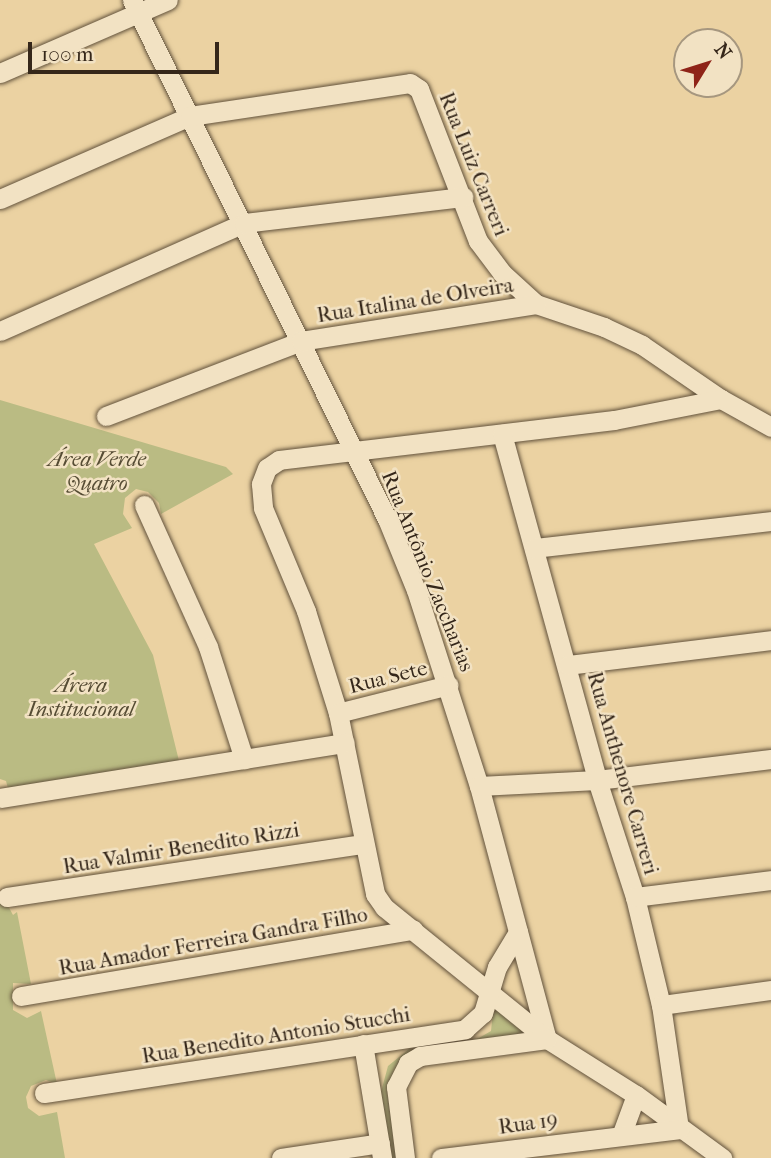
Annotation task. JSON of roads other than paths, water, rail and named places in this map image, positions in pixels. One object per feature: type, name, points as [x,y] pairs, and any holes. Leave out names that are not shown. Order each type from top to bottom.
[{"type":"street","points":[[0,73],[135,7],[168,0]]},
{"type":"street","name":"Rua Antônio Zaccharias","points":[[135,7],[244,223],[387,519],[449,685],[547,1039]]},
{"type":"street","name":"Rua Luiz Carreri","points":[[190,116],[412,86],[489,259],[536,304],[604,327],[642,345],[721,399],[771,427]]},
{"type":"street","points":[[0,199],[190,116]]},
{"type":"street","points":[[0,331],[244,223],[463,197]]},
{"type":"street","name":"Rua Italina de Olveira","points":[[106,416],[301,341],[536,304]]},
{"type":"street","points":[[721,399],[502,434],[279,460],[267,468],[261,484],[263,508],[306,611],[338,713],[375,894],[413,930],[547,1039],[636,1096],[722,1158]]},
{"type":"street","name":"Rua Anthenore Carreri","points":[[502,434],[568,665],[597,780],[635,897],[661,1005],[679,1129]]},
{"type":"street","points":[[144,505],[208,647],[244,759]]},
{"type":"street","points":[[534,548],[771,521]]},
{"type":"street","points":[[568,665],[771,640]]},
{"type":"street","name":"Rua Sete","points":[[338,713],[449,685]]},
{"type":"street","points":[[0,798],[345,743]]},
{"type":"street","points":[[479,786],[597,780],[771,759]]},
{"type":"street","name":"Rua Valmir Benedito Rizzi","points":[[7,897],[363,844]]},
{"type":"street","points":[[635,897],[771,880]]},
{"type":"street","name":"Rua Amador Ferreira Gandra Filho","points":[[21,996],[413,930]]},
{"type":"street","name":"Rua Benedito Antonio Stucchi","points":[[44,1093],[465,1029],[484,1013],[489,990],[518,932]]},
{"type":"street","points":[[661,1005],[771,990]]},
{"type":"street","points":[[405,1158],[396,1087],[408,1063],[420,1056],[547,1039]]},
{"type":"street","points":[[281,1158],[381,1150],[363,1044]]},
{"type":"street","points":[[622,1133],[636,1096]]},
{"type":"street","name":"Rua 19","points":[[441,1158],[622,1133],[679,1129]]},
{"type":"park label","name":"Área Verde Quatro","points":[[97,471]]},
{"type":"park label","name":"Árera Institucional","points":[[81,697]]}]
